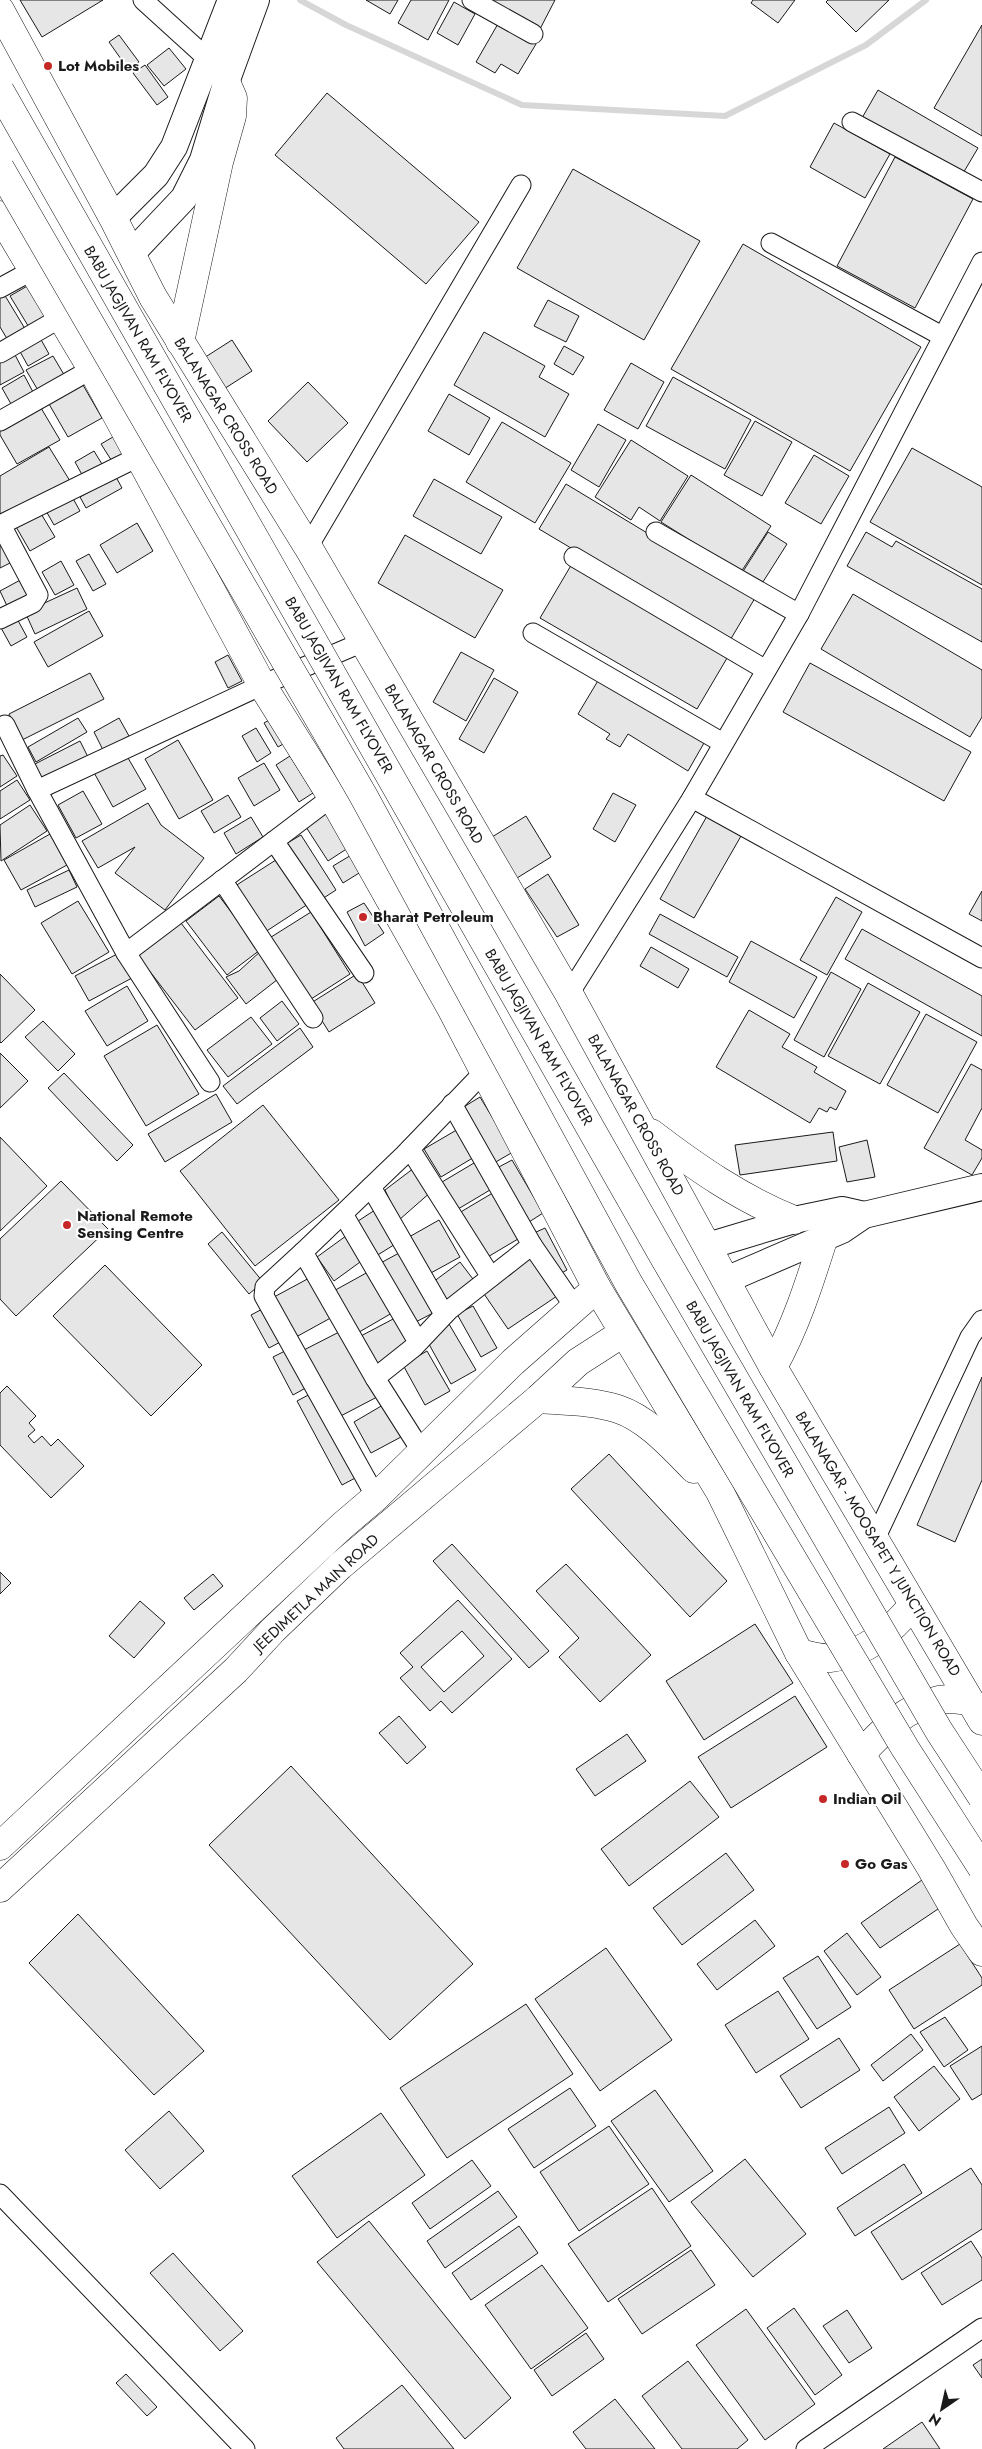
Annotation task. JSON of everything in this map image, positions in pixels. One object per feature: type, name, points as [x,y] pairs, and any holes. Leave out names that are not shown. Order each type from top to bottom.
[{"type":"main road","points":[[132,253],[184,198],[203,160],[221,72],[231,0]]},
{"type":"main road","points":[[113,218],[156,175],[221,72],[256,0]]},
{"type":"main road","name":"BALANAGAR CROSS ROAD","points":[[0,10],[132,253],[153,297],[308,547],[569,994],[726,1280]]},
{"type":"main road","points":[[180,342],[210,200],[232,116],[233,98],[221,72]]},
{"type":"main road","name":"BABU JAGJIVAN RAM FLYOVER","points":[[0,91],[675,1276],[939,1732],[982,1797]]},
{"type":"main road","points":[[0,168],[363,795],[629,1284],[905,1748],[982,1868]]},
{"type":"main road","points":[[0,215],[92,369],[262,685],[332,797],[452,1010],[483,1073],[597,1288],[720,1492],[799,1653],[964,1926],[982,1952]]},
{"type":"main road","points":[[642,1126],[702,1172],[758,1205],[794,1220]]},
{"type":"main road","points":[[726,1280],[755,1270],[842,1230],[864,1215],[981,1184]]},
{"type":"main road","points":[[708,1246],[794,1220],[842,1210],[864,1215]]},
{"type":"main road","points":[[773,1367],[787,1342],[806,1296],[824,1237]]},
{"type":"main road","name":"BALANAGAR - MOOSAPET Y JUNCTION ROAD","points":[[726,1280],[773,1367],[976,1711]]},
{"type":"main road","name":"JEEDIMETLA MAIN ROAD","points":[[0,1846],[342,1526],[376,1497],[513,1362],[574,1306],[597,1288]]},
{"type":"main road","name":"JEEDIMETLA MAIN ROAD","points":[[0,1888],[236,1670],[273,1630],[340,1566],[538,1399],[578,1362],[623,1333]]},
{"type":"main road","points":[[538,1399],[619,1409],[639,1420],[659,1436],[720,1492]]},
{"type":"main road","points":[[799,1653],[829,1659],[866,1648],[896,1625],[914,1605]]},
{"type":"main road","points":[[861,1754],[881,1732],[906,1713],[940,1700],[976,1711]]},
{"type":"street","points":[[143,0],[221,72]]},
{"type":"street","points":[[472,0],[533,34]]},
{"type":"street","points":[[852,122],[982,192]]},
{"type":"street","points":[[308,547],[521,185]]},
{"type":"street","points":[[771,243],[942,336]]},
{"type":"street","points":[[569,994],[692,798],[799,614],[982,262]]},
{"type":"street","points":[[0,288],[33,270]]},
{"type":"street","points":[[0,353],[57,309]]},
{"type":"street","points":[[0,421],[92,369]]},
{"type":"street","points":[[0,619],[33,603],[38,595],[0,525],[140,456]]},
{"type":"street","points":[[656,532],[799,614]]},
{"type":"street","points":[[574,557],[766,670]]},
{"type":"street","points":[[533,633],[723,742]]},
{"type":"street","points":[[37,790],[262,685],[363,642]]},
{"type":"street","points":[[4,725],[37,790],[126,953],[210,1082]]},
{"type":"street","points":[[126,953],[332,797]]},
{"type":"street","points":[[692,798],[982,958]]},
{"type":"street","points":[[274,840],[364,973]]},
{"type":"street","points":[[222,880],[313,1018]]},
{"type":"street","points":[[376,1497],[264,1296],[265,1287],[304,1252],[410,1149],[483,1073]]},
{"type":"street","points":[[452,1104],[532,1245],[574,1306]]},
{"type":"street","points":[[410,1149],[490,1277]]},
{"type":"street","points":[[371,1187],[444,1314]]},
{"type":"street","points":[[343,1214],[418,1342]]},
{"type":"street","points":[[375,1378],[418,1342],[444,1314],[532,1245]]},
{"type":"street","points":[[304,1252],[375,1378],[422,1452]]},
{"type":"street","points":[[875,1539],[970,1337],[982,1320]]},
{"type":"street","points":[[0,2194],[245,2449]]},
{"type":"street","points":[[806,2449],[982,2328]]},
{"type":"building","points":[[20,0],[103,0],[42,37]]},
{"type":"building","points":[[366,0],[398,0],[390,14]]},
{"type":"building","points":[[411,0],[449,0],[428,40],[398,23]]},
{"type":"building","points":[[491,0],[555,0],[540,29]]},
{"type":"building","points":[[753,0],[795,0],[778,23],[751,3]]},
{"type":"building","points":[[828,0],[889,0],[856,32],[826,2]]},
{"type":"building","points":[[454,2],[475,14],[458,45],[437,33]]},
{"type":"building","points":[[499,22],[536,44],[518,74],[501,64],[495,73],[476,62]]},
{"type":"building","points":[[982,25],[982,136],[934,108]]},
{"type":"building","points":[[119,35],[139,62],[128,69],[109,42]]},
{"type":"building","points":[[169,48],[186,69],[164,86],[147,65]]},
{"type":"building","points":[[145,65],[168,97],[157,105],[133,73]]},
{"type":"building","points":[[878,90],[978,148],[962,175],[862,118]]},
{"type":"building","points":[[327,93],[479,222],[426,284],[275,155]]},
{"type":"building","points":[[834,123],[890,154],[865,198],[810,167]]},
{"type":"building","points":[[895,157],[973,199],[915,308],[837,266]]},
{"type":"building","points":[[573,169],[700,241],[644,340],[517,268]]},
{"type":"building","points":[[743,244],[921,347],[850,471],[671,369]]},
{"type":"building","points":[[29,285],[49,318],[30,329],[10,296]]},
{"type":"building","points":[[4,294],[27,332],[9,342],[0,327],[0,297]]},
{"type":"building","points":[[548,300],[579,316],[566,342],[534,326]]},
{"type":"building","points":[[484,332],[545,366],[539,377],[569,394],[545,437],[454,385]]},
{"type":"building","points":[[39,336],[49,354],[28,366],[18,348]]},
{"type":"building","points":[[232,340],[252,371],[216,394],[196,363]]},
{"type":"building","points":[[564,346],[584,357],[573,375],[554,364]]},
{"type":"building","points":[[14,353],[24,372],[0,385],[0,361]]},
{"type":"building","points":[[53,356],[66,378],[39,392],[26,370]]},
{"type":"building","points":[[631,363],[664,382],[638,429],[604,410]]},
{"type":"building","points":[[24,375],[33,392],[11,404],[2,388]]},
{"type":"building","points":[[673,377],[751,420],[725,469],[646,426]]},
{"type":"building","points":[[308,382],[348,423],[307,462],[268,421]]},
{"type":"building","points":[[83,385],[102,418],[68,437],[49,404]]},
{"type":"building","points":[[449,394],[490,418],[469,455],[428,431]]},
{"type":"building","points":[[41,408],[60,440],[17,464],[0,435],[0,431]]},
{"type":"building","points":[[755,421],[792,442],[762,496],[724,475]]},
{"type":"building","points":[[502,422],[571,463],[535,523],[466,482]]},
{"type":"building","points":[[598,424],[626,440],[599,487],[571,470]]},
{"type":"building","points":[[118,434],[132,457],[115,466],[101,444]]},
{"type":"building","points":[[631,440],[688,476],[660,521],[639,507],[631,520],[595,497]]},
{"type":"building","points":[[49,447],[70,481],[0,515],[0,476]]},
{"type":"building","points":[[912,448],[982,487],[982,585],[870,522]]},
{"type":"building","points":[[94,451],[105,469],[85,480],[75,462]]},
{"type":"building","points":[[814,455],[849,476],[821,524],[785,503]]},
{"type":"building","points":[[691,475],[771,526],[741,572],[661,522]]},
{"type":"building","points":[[116,477],[122,488],[86,508],[80,497]]},
{"type":"building","points":[[434,479],[502,517],[481,554],[413,516]]},
{"type":"building","points":[[566,484],[755,598],[729,642],[539,529]]},
{"type":"building","points":[[71,495],[80,511],[54,525],[45,509]]},
{"type":"building","points":[[40,512],[55,537],[30,551],[15,525]]},
{"type":"building","points":[[137,523],[153,551],[117,573],[100,545]]},
{"type":"building","points":[[768,532],[787,544],[761,585],[742,573]]},
{"type":"building","points":[[866,532],[892,547],[896,541],[982,589],[982,642],[847,566]]},
{"type":"building","points":[[405,535],[503,590],[475,638],[378,583]]},
{"type":"building","points":[[0,541],[12,562],[0,568]]},
{"type":"building","points":[[89,554],[106,584],[93,591],[76,561]]},
{"type":"building","points":[[61,561],[74,585],[55,595],[42,572]]},
{"type":"building","points":[[573,562],[730,653],[697,709],[540,618]]},
{"type":"building","points":[[24,578],[34,597],[9,610],[0,591]]},
{"type":"building","points":[[77,588],[87,609],[35,634],[25,612]]},
{"type":"building","points":[[853,594],[982,670],[982,717],[970,737],[821,649]]},
{"type":"building","points":[[89,611],[103,636],[48,667],[34,642]]},
{"type":"building","points":[[15,615],[27,637],[11,646],[0,626]]},
{"type":"building","points":[[461,652],[494,670],[466,721],[433,702]]},
{"type":"building","points":[[228,655],[242,681],[228,688],[215,662]]},
{"type":"building","points":[[810,663],[971,752],[944,801],[783,712]]},
{"type":"building","points":[[90,673],[104,699],[22,740],[9,714]]},
{"type":"building","points":[[494,678],[518,692],[484,753],[459,739]]},
{"type":"building","points":[[599,679],[704,743],[688,771],[628,734],[620,747],[606,739],[610,734],[578,714]]},
{"type":"building","points":[[276,716],[290,740],[278,747],[264,723]]},
{"type":"building","points":[[78,718],[87,732],[36,762],[28,747]]},
{"type":"building","points":[[119,718],[129,736],[103,750],[94,732]]},
{"type":"building","points":[[256,728],[271,753],[257,762],[242,736]]},
{"type":"building","points":[[178,740],[213,800],[179,819],[145,759]]},
{"type":"building","points":[[80,741],[89,759],[42,782],[33,765]]},
{"type":"building","points":[[124,751],[146,789],[113,807],[92,769]]},
{"type":"building","points":[[3,755],[17,776],[0,787],[0,756]]},
{"type":"building","points":[[290,756],[313,793],[299,802],[276,765]]},
{"type":"building","points":[[264,763],[280,790],[254,806],[238,778]]},
{"type":"building","points":[[17,780],[30,800],[0,819],[0,791]]},
{"type":"building","points":[[83,791],[102,824],[76,838],[58,805]]},
{"type":"building","points":[[613,793],[636,805],[615,842],[593,829]]},
{"type":"building","points":[[228,795],[241,817],[214,833],[201,811]]},
{"type":"building","points":[[148,803],[161,825],[204,858],[165,910],[115,873],[135,847],[98,868],[82,841]]},
{"type":"building","points":[[30,805],[47,831],[1,861],[0,825]]},
{"type":"building","points":[[326,814],[348,848],[328,861],[306,827]]},
{"type":"building","points":[[526,816],[551,857],[517,878],[492,837]]},
{"type":"building","points":[[707,816],[741,836],[694,918],[660,899]]},
{"type":"building","points":[[251,817],[263,837],[236,854],[224,833]]},
{"type":"building","points":[[50,834],[67,865],[21,890],[4,860]]},
{"type":"building","points":[[301,835],[336,890],[319,901],[284,845]]},
{"type":"building","points":[[353,854],[364,870],[343,883],[333,866]]},
{"type":"building","points":[[279,858],[308,904],[262,934],[232,888]]},
{"type":"building","points":[[69,870],[77,887],[35,907],[27,890]]},
{"type":"building","points":[[548,874],[579,925],[557,937],[525,889]]},
{"type":"building","points":[[982,891],[982,921],[969,914]]},
{"type":"building","points":[[219,896],[260,950],[227,975],[186,921]]},
{"type":"building","points":[[836,897],[862,912],[827,975],[800,960]]},
{"type":"building","points":[[78,901],[109,952],[72,974],[41,923]]},
{"type":"building","points":[[364,903],[384,933],[365,946],[347,912]]},
{"type":"building","points":[[311,912],[350,974],[308,1001],[268,939]]},
{"type":"building","points":[[660,914],[738,957],[727,977],[649,934]]},
{"type":"building","points":[[181,923],[238,998],[195,1030],[138,956]]},
{"type":"building","points":[[862,929],[982,996],[982,1036],[845,959]]},
{"type":"building","points":[[751,941],[817,977],[794,1018],[729,982]]},
{"type":"building","points":[[651,947],[689,969],[678,988],[640,966]]},
{"type":"building","points":[[262,950],[282,976],[246,1004],[226,977],[239,971]]},
{"type":"building","points":[[119,953],[132,978],[89,1001],[75,976]]},
{"type":"building","points":[[831,972],[861,989],[824,1057],[794,1040]]},
{"type":"building","points":[[0,974],[35,1010],[1,1043],[0,1042]]},
{"type":"building","points":[[357,974],[375,1003],[329,1032],[311,1003]]},
{"type":"building","points":[[868,983],[920,1012],[880,1084],[828,1056]]},
{"type":"building","points":[[127,986],[148,1021],[107,1046],[85,1011]]},
{"type":"building","points":[[282,1001],[299,1024],[277,1041],[260,1018]]},
{"type":"building","points":[[749,1010],[790,1034],[782,1047],[817,1067],[814,1072],[846,1091],[836,1110],[830,1107],[827,1112],[819,1108],[810,1123],[716,1067]]},
{"type":"building","points":[[926,1014],[977,1042],[938,1113],[887,1085]]},
{"type":"building","points":[[251,1017],[272,1044],[228,1077],[207,1050]]},
{"type":"building","points":[[43,1021],[75,1054],[58,1071],[25,1037]]},
{"type":"building","points":[[157,1025],[199,1094],[146,1126],[104,1056]]},
{"type":"building","points":[[300,1028],[313,1047],[237,1104],[223,1086]]},
{"type":"building","points":[[0,1053],[28,1081],[0,1108]]},
{"type":"building","points":[[971,1064],[982,1070],[982,1108],[965,1140],[982,1150],[982,1158],[972,1175],[924,1148]]},
{"type":"building","points":[[64,1073],[133,1145],[117,1161],[48,1088]]},
{"type":"building","points":[[216,1094],[232,1122],[165,1162],[148,1134]]},
{"type":"building","points":[[480,1097],[513,1152],[494,1163],[462,1108]]},
{"type":"building","points":[[263,1105],[339,1200],[255,1266],[180,1171]]},
{"type":"building","points":[[460,1128],[476,1156],[441,1177],[424,1149]]},
{"type":"building","points":[[833,1132],[837,1161],[740,1175],[735,1145]]},
{"type":"building","points":[[0,1137],[47,1186],[0,1231]]},
{"type":"building","points":[[867,1140],[875,1177],[847,1182],[839,1147]]},
{"type":"building","points":[[479,1160],[495,1187],[453,1212],[437,1185]]},
{"type":"building","points":[[512,1160],[543,1213],[529,1222],[497,1168]]},
{"type":"building","points":[[418,1165],[432,1191],[399,1220],[385,1190]]},
{"type":"building","points":[[61,1181],[108,1229],[16,1316],[0,1299],[0,1239]]},
{"type":"building","points":[[496,1191],[523,1236],[486,1258],[459,1213]]},
{"type":"building","points":[[375,1210],[397,1243],[376,1256],[355,1223]]},
{"type":"building","points":[[439,1220],[460,1257],[429,1274],[409,1237]]},
{"type":"building","points":[[545,1228],[567,1270],[556,1276],[534,1233]]},
{"type":"building","points":[[222,1232],[263,1282],[249,1294],[208,1244]]},
{"type":"building","points":[[350,1233],[367,1257],[334,1281],[317,1257]]},
{"type":"building","points":[[399,1253],[433,1313],[410,1325],[377,1265]]},
{"type":"building","points":[[531,1253],[560,1294],[508,1329],[480,1288]]},
{"type":"building","points":[[460,1262],[476,1283],[445,1306],[429,1285]]},
{"type":"building","points":[[105,1265],[202,1365],[151,1416],[53,1316]]},
{"type":"building","points":[[368,1272],[392,1313],[354,1335],[330,1293]]},
{"type":"building","points":[[313,1276],[336,1315],[296,1337],[274,1297]]},
{"type":"building","points":[[268,1306],[286,1339],[269,1348],[251,1315]]},
{"type":"building","points":[[473,1306],[497,1348],[481,1357],[457,1314]]},
{"type":"building","points":[[395,1318],[410,1346],[375,1366],[359,1337]]},
{"type":"building","points":[[449,1324],[476,1370],[451,1384],[425,1337]]},
{"type":"building","points":[[341,1331],[377,1397],[335,1419],[300,1352]]},
{"type":"building","points":[[291,1348],[311,1385],[293,1395],[273,1357]]},
{"type":"building","points":[[427,1351],[450,1391],[425,1405],[403,1365]]},
{"type":"building","points":[[982,1377],[982,1480],[955,1542],[917,1525]]},
{"type":"building","points":[[7,1386],[36,1416],[29,1423],[35,1430],[28,1436],[34,1443],[42,1436],[51,1446],[58,1439],[84,1466],[51,1498],[0,1445],[0,1393]]},
{"type":"building","points":[[314,1392],[359,1476],[342,1485],[297,1401]]},
{"type":"building","points":[[383,1405],[401,1437],[371,1453],[354,1422]]},
{"type":"building","points":[[609,1454],[727,1581],[690,1617],[571,1489]]},
{"type":"building","points":[[452,1544],[549,1651],[529,1668],[433,1561]]},
{"type":"building","points":[[566,1564],[651,1655],[600,1702],[559,1657],[579,1638],[536,1591]]},
{"type":"building","points":[[0,1572],[11,1583],[0,1594]]},
{"type":"building","points":[[213,1574],[223,1586],[194,1610],[184,1598]]},
{"type":"building","points":[[458,1600],[512,1659],[452,1713],[441,1701],[430,1711],[400,1678],[413,1667],[400,1653]],"holes":[[[462,1631],[484,1656],[444,1692],[421,1667]]]},
{"type":"building","points":[[140,1601],[165,1623],[134,1658],[109,1636]]},
{"type":"building","points":[[755,1624],[793,1683],[704,1740],[666,1681]]},
{"type":"building","points":[[795,1696],[827,1747],[731,1808],[698,1757]]},
{"type":"building","points":[[399,1716],[426,1747],[407,1764],[379,1733]]},
{"type":"building","points":[[627,1734],[646,1761],[595,1796],[576,1769]]},
{"type":"building","points":[[291,1766],[473,1964],[390,2040],[209,1845]]},
{"type":"building","points":[[690,1781],[719,1817],[629,1886],[601,1849]]},
{"type":"building","points":[[726,1853],[754,1890],[682,1945],[653,1908]]},
{"type":"building","points":[[922,1880],[941,1907],[880,1948],[861,1923]]},
{"type":"building","points":[[78,1914],[204,2051],[154,2095],[29,1963]]},
{"type":"building","points":[[755,1920],[775,1946],[717,1990],[697,1964]]},
{"type":"building","points":[[847,1933],[881,1977],[857,1995],[824,1951]]},
{"type":"building","points":[[960,1944],[982,1978],[982,1985],[914,2029],[889,1990]]},
{"type":"building","points":[[606,1948],[672,2040],[600,2091],[535,1999]]},
{"type":"building","points":[[818,1956],[851,2007],[817,2029],[783,1978]]},
{"type":"building","points":[[778,1991],[809,2039],[756,2073],[725,2025]]},
{"type":"building","points":[[526,2004],[573,2074],[447,2158],[400,2088]]},
{"type":"building","points":[[945,2017],[968,2050],[944,2067],[920,2032]]},
{"type":"building","points":[[911,2034],[923,2050],[883,2081],[871,2065]]},
{"type":"building","points":[[839,2038],[860,2070],[801,2108],[780,2076]]},
{"type":"building","points":[[982,2046],[982,2094],[972,2100],[950,2066]]},
{"type":"building","points":[[934,2066],[960,2099],[919,2131],[894,2097]]},
{"type":"building","points":[[570,2088],[596,2126],[534,2168],[508,2129]]},
{"type":"building","points":[[655,2090],[713,2171],[669,2202],[611,2121]]},
{"type":"building","points":[[889,2107],[905,2133],[842,2174],[825,2148]]},
{"type":"building","points":[[169,2111],[204,2151],[160,2189],[125,2150]]},
{"type":"building","points":[[381,2113],[425,2175],[337,2238],[292,2176]]},
{"type":"building","points":[[609,2126],[649,2184],[579,2231],[540,2172]]},
{"type":"building","points":[[745,2159],[806,2234],[753,2277],[691,2202]]},
{"type":"building","points":[[472,2160],[491,2186],[430,2229],[412,2203]]},
{"type":"building","points":[[904,2164],[922,2193],[855,2236],[837,2208]]},
{"type":"building","points":[[971,2168],[982,2185],[982,2229],[902,2280],[871,2232]]},
{"type":"building","points":[[652,2188],[691,2246],[608,2302],[568,2244]]},
{"type":"building","points":[[498,2191],[517,2217],[445,2268],[427,2241]]},
{"type":"building","points":[[369,2221],[511,2398],[465,2439],[317,2262]]},
{"type":"building","points":[[519,2226],[538,2253],[471,2300],[452,2273]]},
{"type":"building","points":[[971,2241],[982,2258],[982,2280],[942,2305],[921,2273]]},
{"type":"building","points":[[691,2250],[715,2285],[642,2334],[618,2299]]},
{"type":"building","points":[[173,2253],[243,2331],[220,2351],[150,2273]]},
{"type":"building","points":[[542,2265],[588,2328],[531,2369],[485,2305]]},
{"type":"building","points":[[794,2308],[842,2375],[815,2395],[767,2328]]},
{"type":"building","points":[[746,2309],[815,2404],[765,2440],[696,2345]]},
{"type":"building","points":[[847,2310],[872,2348],[849,2363],[823,2326]]},
{"type":"building","points":[[586,2333],[604,2359],[552,2396],[534,2370]]},
{"type":"building","points":[[982,2359],[982,2378],[973,2365]]},
{"type":"building","points":[[688,2361],[748,2440],[737,2449],[682,2449],[642,2396]]},
{"type":"building","points":[[126,2374],[157,2407],[147,2416],[116,2383]]},
{"type":"building","points":[[402,2385],[454,2449],[344,2449],[336,2438]]},
{"type":"building","points":[[615,2399],[655,2449],[586,2449],[573,2432]]},
{"type":"building","points":[[922,2422],[940,2449],[883,2449]]},
{"type":"waterway","points":[[300,0],[346,25],[522,105],[725,116],[866,45],[926,0]]},
{"type":"place","name":"Lot Mobiles","points":[[48,66]]},
{"type":"place","name":"Bharat Petroleum","points":[[363,917]]},
{"type":"place","name":"National Remote Sensing Centre","points":[[67,1225]]},
{"type":"place","name":"Indian Oil","points":[[823,1799]]},
{"type":"place","name":"Go Gas","points":[[845,1864]]}]
